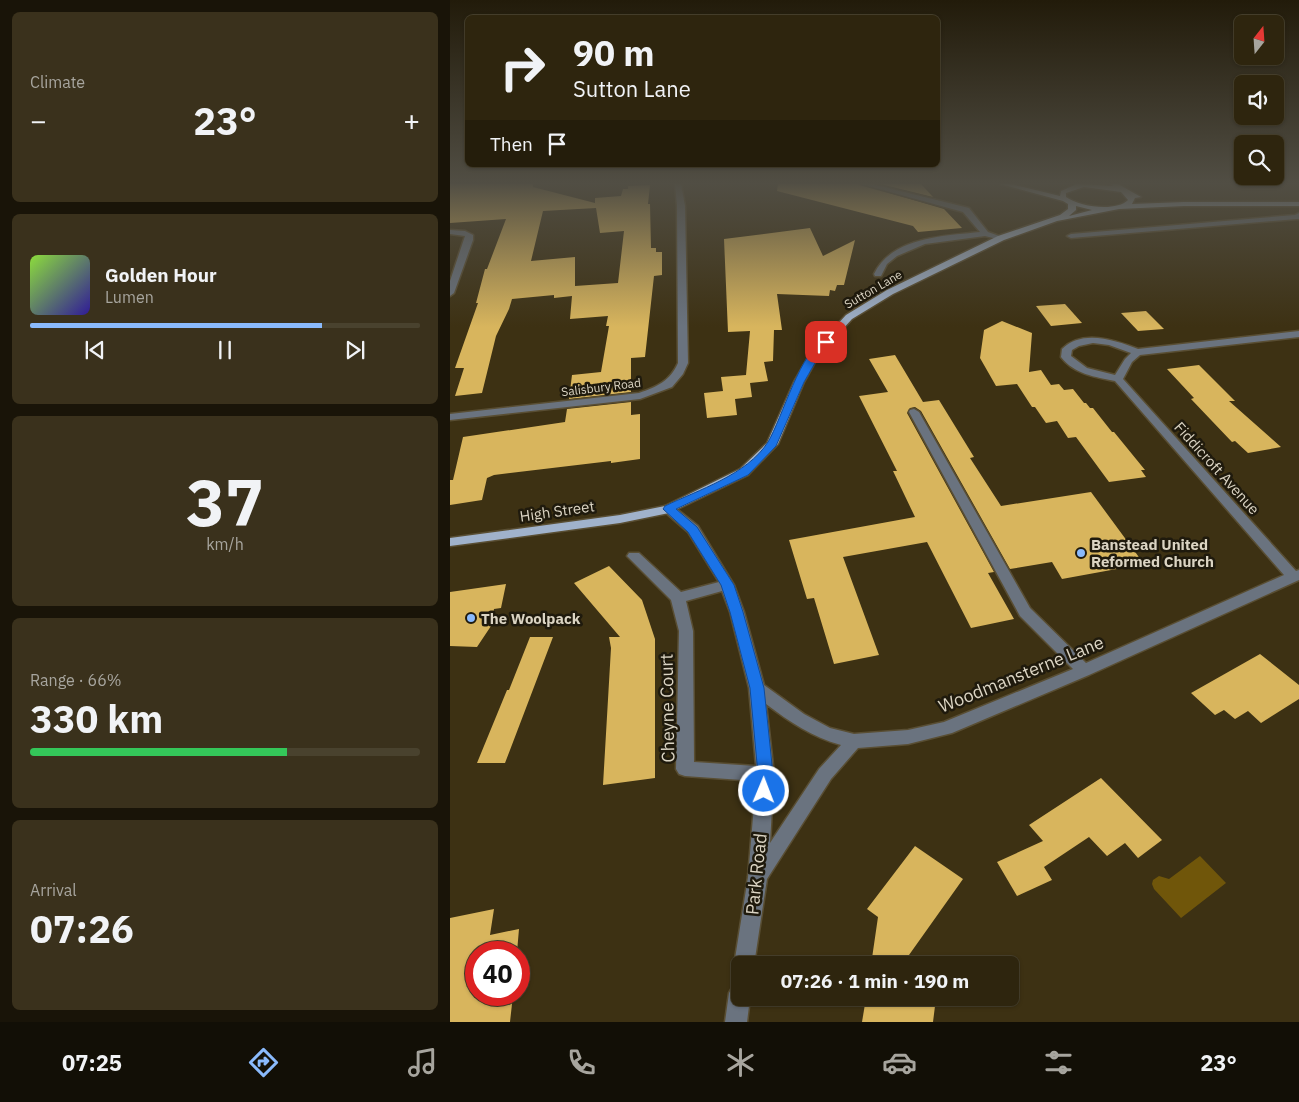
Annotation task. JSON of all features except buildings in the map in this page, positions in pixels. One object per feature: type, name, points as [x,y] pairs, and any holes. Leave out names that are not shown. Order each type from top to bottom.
[{"type":"main road","name":"Sutton Lane","points":[[669,509],[744,472],[772,444],[799,382],[815,354],[849,317],[890,292],[1001,238],[1020,232]]},
{"type":"main road","name":"High Street","points":[[450,542],[620,519],[669,509]]},
{"type":"street","points":[[450,232],[469,235],[469,240],[450,292]]},
{"type":"street","name":"Salisbury Road","points":[[450,417],[640,396],[668,385],[678,374],[683,363],[683,232]]},
{"type":"street","points":[[1071,236],[1122,232]]},
{"type":"street","points":[[878,274],[880,266],[886,260],[923,241],[985,234],[1001,238]]},
{"type":"street","points":[[1137,352],[1128,362],[1118,379],[1086,372],[1066,357],[1067,349],[1078,342],[1098,340],[1116,343],[1137,352],[1299,334]]},
{"type":"street","name":"Fiddicroft Avenue","points":[[1118,379],[1296,575]]},
{"type":"street","points":[[914,412],[1025,612],[1084,671]]},
{"type":"street","name":"Park Road","points":[[669,509],[693,529],[728,585],[757,688],[765,774],[758,877],[745,956]]},
{"type":"street","points":[[634,556],[678,598],[728,585]]},
{"type":"street","name":"Woodmansterne Lane","points":[[757,688],[805,723],[826,734],[854,741],[908,737],[946,728],[1084,671],[1296,575]]},
{"type":"street","name":"Cheyne Court","points":[[678,598],[686,631],[685,770],[765,774]]},
{"type":"street","points":[[758,877],[825,774],[854,741]]},
{"type":"street","points":[[736,1022],[738,1006]]},
{"type":"shaded area","points":[[1200,856],[1226,883],[1181,918],[1154,889],[1153,880],[1159,876],[1169,879]]},
{"type":"place","name":"Banstead United Reformed Church","points":[[1081,553]]},
{"type":"place","name":"The Woolpack","points":[[471,618]]},
{"type":"route","points":[[764,791],[765,774],[757,688],[728,585],[693,529],[669,509],[711,490],[744,472],[772,444],[799,382],[815,354],[826,342]]}]
